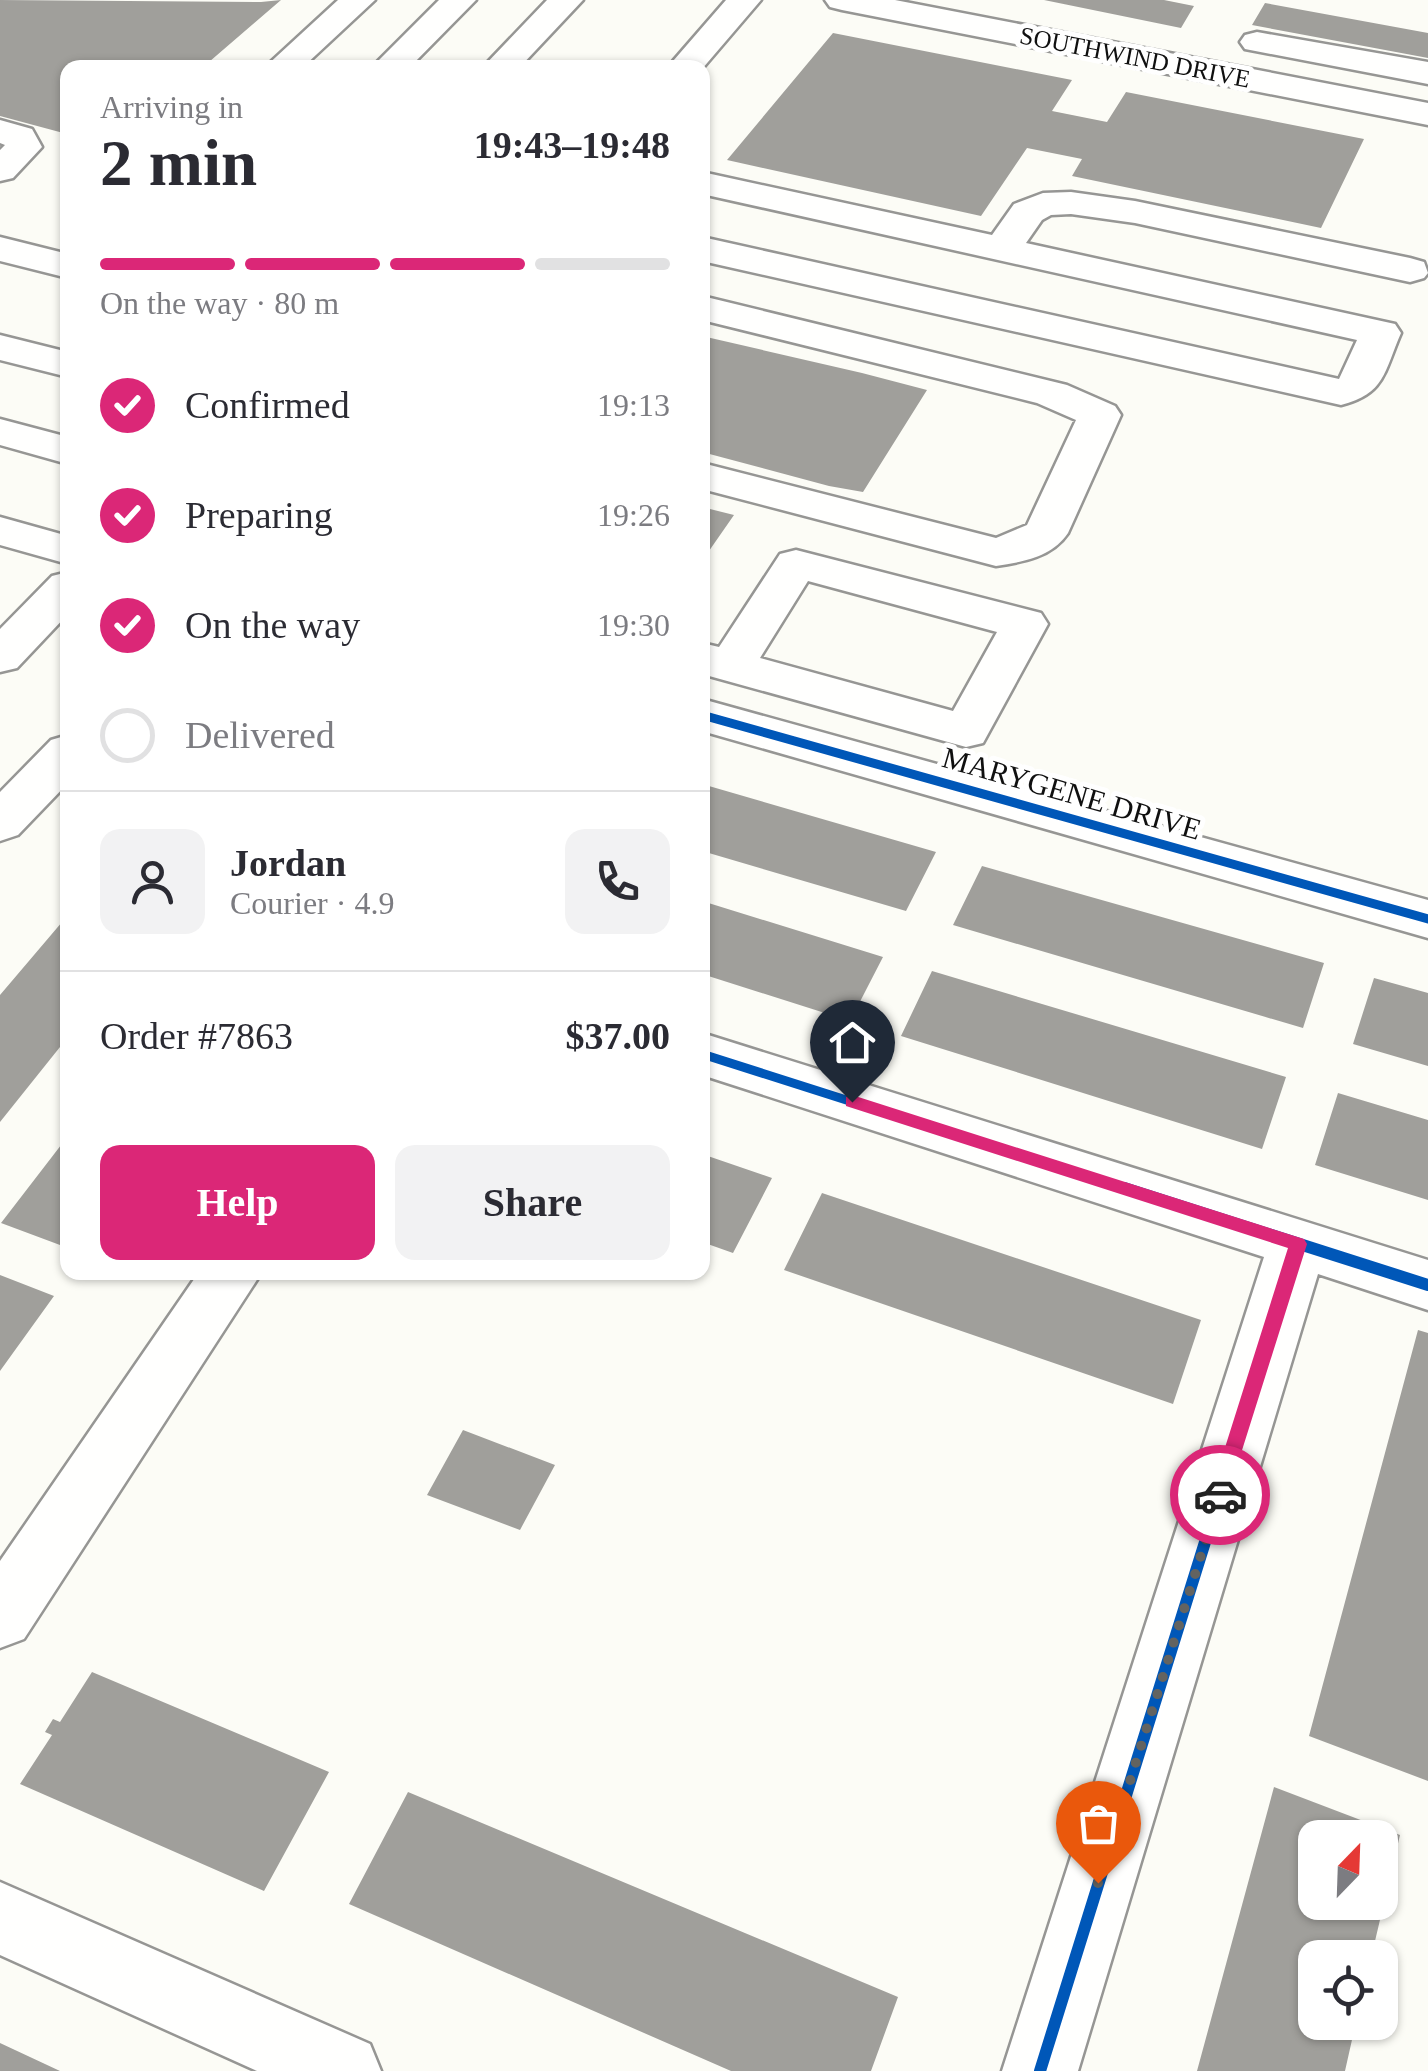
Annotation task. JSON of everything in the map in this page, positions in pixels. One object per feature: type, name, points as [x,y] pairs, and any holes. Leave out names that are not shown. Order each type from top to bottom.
[{"type":"street","points":[[291,60],[358,0]]},
{"type":"street","points":[[396,60],[459,0]]},
{"type":"street","points":[[508,60],[566,0]]},
{"type":"street","points":[[691,60],[744,0]]},
{"type":"street","name":"SOUTHWIND DRIVE","points":[[842,0],[1428,114]]},
{"type":"street","points":[[1256,42],[1428,73]]},
{"type":"street","points":[[0,131],[19,137],[24,147],[0,170]]},
{"type":"street","points":[[710,185],[1381,333]]},
{"type":"street","points":[[1002,249],[1028,212],[1042,204],[1071,202],[1410,270]]},
{"type":"street","points":[[710,250],[1341,392],[1356,387],[1428,230]]},
{"type":"street","points":[[3,261],[60,262]]},
{"type":"street","points":[[710,310],[1052,394],[1100,415],[1046,533],[1018,549],[996,552],[710,478]]},
{"type":"street","points":[[0,347],[60,363]]},
{"type":"street","points":[[0,432],[60,449]]},
{"type":"street","points":[[0,531],[60,548]]},
{"type":"street","points":[[796,564],[1025,624],[966,731],[717,662],[796,564]]},
{"type":"street","points":[[0,657],[60,594]]},
{"type":"street","name":"MARYGENE DRIVE","points":[[710,717],[1428,919]]},
{"type":"street","points":[[0,822],[60,760]]},
{"type":"street","points":[[710,1057],[1428,1286]]},
{"type":"street","points":[[1040,2071],[1298,1244]]},
{"type":"street","points":[[0,1617],[227,1280]]},
{"type":"street","points":[[0,1918],[343,2071]]},
{"type":"building","points":[[0,0],[281,0],[211,60],[60,60],[60,132],[0,116]]},
{"type":"building","points":[[1044,0],[1164,0],[1194,6],[1181,28]]},
{"type":"building","points":[[1265,3],[1428,33],[1428,58],[1252,25]]},
{"type":"building","points":[[833,33],[1072,80],[1052,111],[1107,122],[1126,92],[1364,139],[1321,228],[1072,176],[1082,159],[1027,148],[981,216],[727,160]]},
{"type":"building","points":[[710,338],[927,390],[863,492],[710,454]]},
{"type":"building","points":[[710,509],[734,515],[710,550]]},
{"type":"building","points":[[710,786],[936,852],[906,911],[710,853]]},
{"type":"building","points":[[982,866],[1324,963],[1303,1028],[953,925]]},
{"type":"building","points":[[710,903],[883,957],[850,1021],[710,977]]},
{"type":"building","points":[[60,924],[60,1047],[0,1122],[0,995]]},
{"type":"building","points":[[932,971],[1286,1077],[1262,1149],[901,1036]]},
{"type":"building","points":[[1374,978],[1428,993],[1428,1066],[1353,1044]]},
{"type":"building","points":[[1338,1093],[1428,1120],[1428,1200],[1315,1165]]},
{"type":"building","points":[[60,1146],[60,1245],[1,1223]]},
{"type":"building","points":[[710,1157],[772,1178],[733,1253],[710,1245]]},
{"type":"building","points":[[822,1193],[1201,1320],[1173,1404],[784,1270]]},
{"type":"building","points":[[0,1275],[54,1296],[0,1371]]},
{"type":"building","points":[[1418,1330],[1428,1333],[1428,1781],[1309,1736]]},
{"type":"building","points":[[463,1430],[555,1465],[520,1530],[427,1495]]},
{"type":"building","points":[[92,1672],[329,1772],[264,1891],[20,1784],[52,1735],[45,1732],[53,1719],[60,1722]]},
{"type":"building","points":[[1274,1787],[1361,1820],[1298,1820],[1298,1920],[1380,1920],[1375,1940],[1298,1940],[1298,2040],[1352,2040],[1345,2071],[1197,2071]]},
{"type":"building","points":[[408,1792],[898,1997],[871,2071],[731,2071],[349,1904]]},
{"type":"building","points":[[0,2043],[60,2071],[0,2071]]},
{"type":"cycle path","points":[[710,717],[1428,919]]},
{"type":"cycle path","points":[[710,1057],[1428,1285]]},
{"type":"cycle path","points":[[1040,2071],[1298,1244]]},
{"type":"way so far","points":[[1098,1883],[1220,1495]]},
{"type":"route","points":[[852,1102],[1298,1244],[1220,1495]]}]
